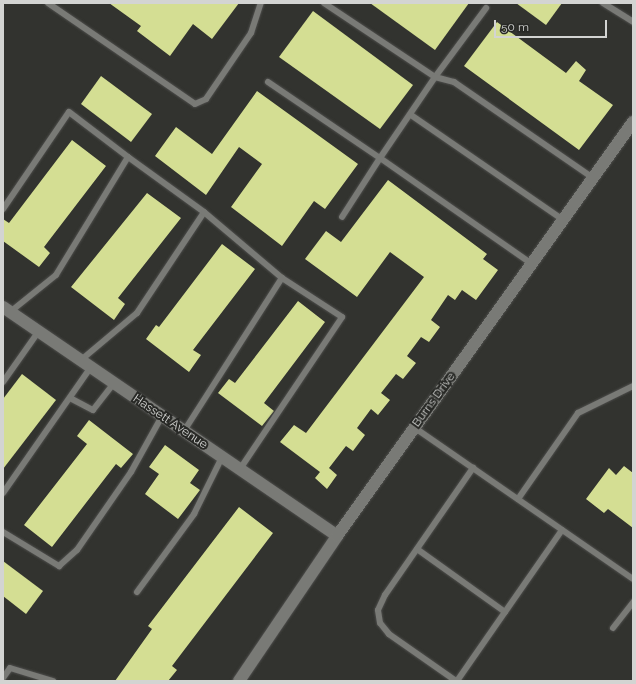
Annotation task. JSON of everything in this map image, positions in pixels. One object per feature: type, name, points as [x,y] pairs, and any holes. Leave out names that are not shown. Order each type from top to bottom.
[{"type":"street","name":"Burns Drive","points":[[240,681],[337,536],[633,122]]},
{"type":"street","name":"Hassett Avenue","points":[[7,309],[337,536]]},
{"type":"lane","points":[[48,3],[195,104],[206,99],[251,32],[261,3]]},
{"type":"lane","points":[[324,3],[435,78],[454,82],[593,178]]},
{"type":"lane","points":[[603,3],[633,22]]},
{"type":"lane","points":[[342,217],[380,158],[412,114],[435,78],[486,8]]},
{"type":"lane","points":[[268,82],[532,264]]},
{"type":"lane","points":[[3,208],[69,112],[204,212],[282,278],[342,318],[240,469]]},
{"type":"lane","points":[[412,114],[563,220]]},
{"type":"lane","points":[[7,309],[56,275],[128,157]]},
{"type":"lane","points":[[81,360],[137,313],[204,212]]},
{"type":"lane","points":[[184,431],[282,278]]},
{"type":"lane","points":[[3,382],[39,331]]},
{"type":"lane","points":[[3,494],[91,367]]},
{"type":"lane","points":[[70,398],[93,410],[114,383]]},
{"type":"lane","points":[[518,499],[578,413],[633,386]]},
{"type":"lane","points":[[3,532],[59,566],[77,550],[131,472],[162,416]]},
{"type":"lane","points":[[415,428],[633,579]]},
{"type":"lane","points":[[137,592],[194,514],[222,457]]},
{"type":"lane","points":[[473,468],[385,595],[378,610],[380,623],[389,634],[457,681],[562,530]]},
{"type":"lane","points":[[417,549],[504,612]]},
{"type":"lane","points":[[613,628],[633,602]]},
{"type":"lane","points":[[3,678],[10,668],[53,681]]},
{"type":"building","points":[[109,3],[239,3],[212,39],[193,24],[170,56],[137,31],[141,26]]},
{"type":"building","points":[[370,3],[469,3],[435,50]]},
{"type":"building","points":[[516,3],[562,3],[546,25]]},
{"type":"building","points":[[313,11],[413,85],[380,129],[279,57]]},
{"type":"building","points":[[497,22],[566,73],[576,61],[586,70],[579,81],[613,105],[579,150],[464,66]]},
{"type":"building","points":[[101,76],[152,114],[131,142],[81,104]]},
{"type":"building","points":[[257,91],[358,164],[325,209],[314,201],[282,246],[231,207],[262,164],[239,147],[206,195],[155,156],[176,127],[212,154]]},
{"type":"building","points":[[72,140],[106,166],[44,247],[50,253],[39,267],[3,241],[3,219],[9,223]]},
{"type":"building","points":[[388,180],[487,254],[483,259],[498,270],[476,300],[462,290],[455,300],[448,295],[431,320],[440,327],[429,342],[421,337],[407,356],[416,363],[403,379],[396,374],[381,393],[390,400],[378,415],[371,409],[357,428],[365,435],[353,451],[346,446],[329,468],[337,475],[327,489],[315,478],[320,472],[280,442],[294,425],[306,433],[424,277],[390,252],[357,297],[305,259],[326,231],[341,242]]},
{"type":"building","points":[[147,193],[181,218],[118,298],[125,304],[114,320],[71,287]]},
{"type":"building","points":[[222,244],[255,269],[193,350],[201,355],[189,372],[146,339],[156,325],[159,327]]},
{"type":"building","points":[[298,301],[325,322],[264,403],[274,411],[262,426],[218,393],[229,379],[235,383]]},
{"type":"building","points":[[22,374],[56,400],[3,469],[3,399]]},
{"type":"building","points":[[89,420],[133,454],[121,468],[116,464],[52,547],[24,525],[87,444],[77,436]]},
{"type":"building","points":[[165,445],[199,470],[190,483],[200,490],[178,519],[145,494],[159,474],[149,467]]},
{"type":"building","points":[[624,466],[633,473],[633,528],[608,509],[604,513],[586,499],[609,468],[616,475]]},
{"type":"building","points":[[239,507],[273,533],[172,666],[177,670],[168,681],[115,681],[152,629],[148,626]]},
{"type":"building","points":[[3,561],[43,591],[26,614],[3,596]]}]
